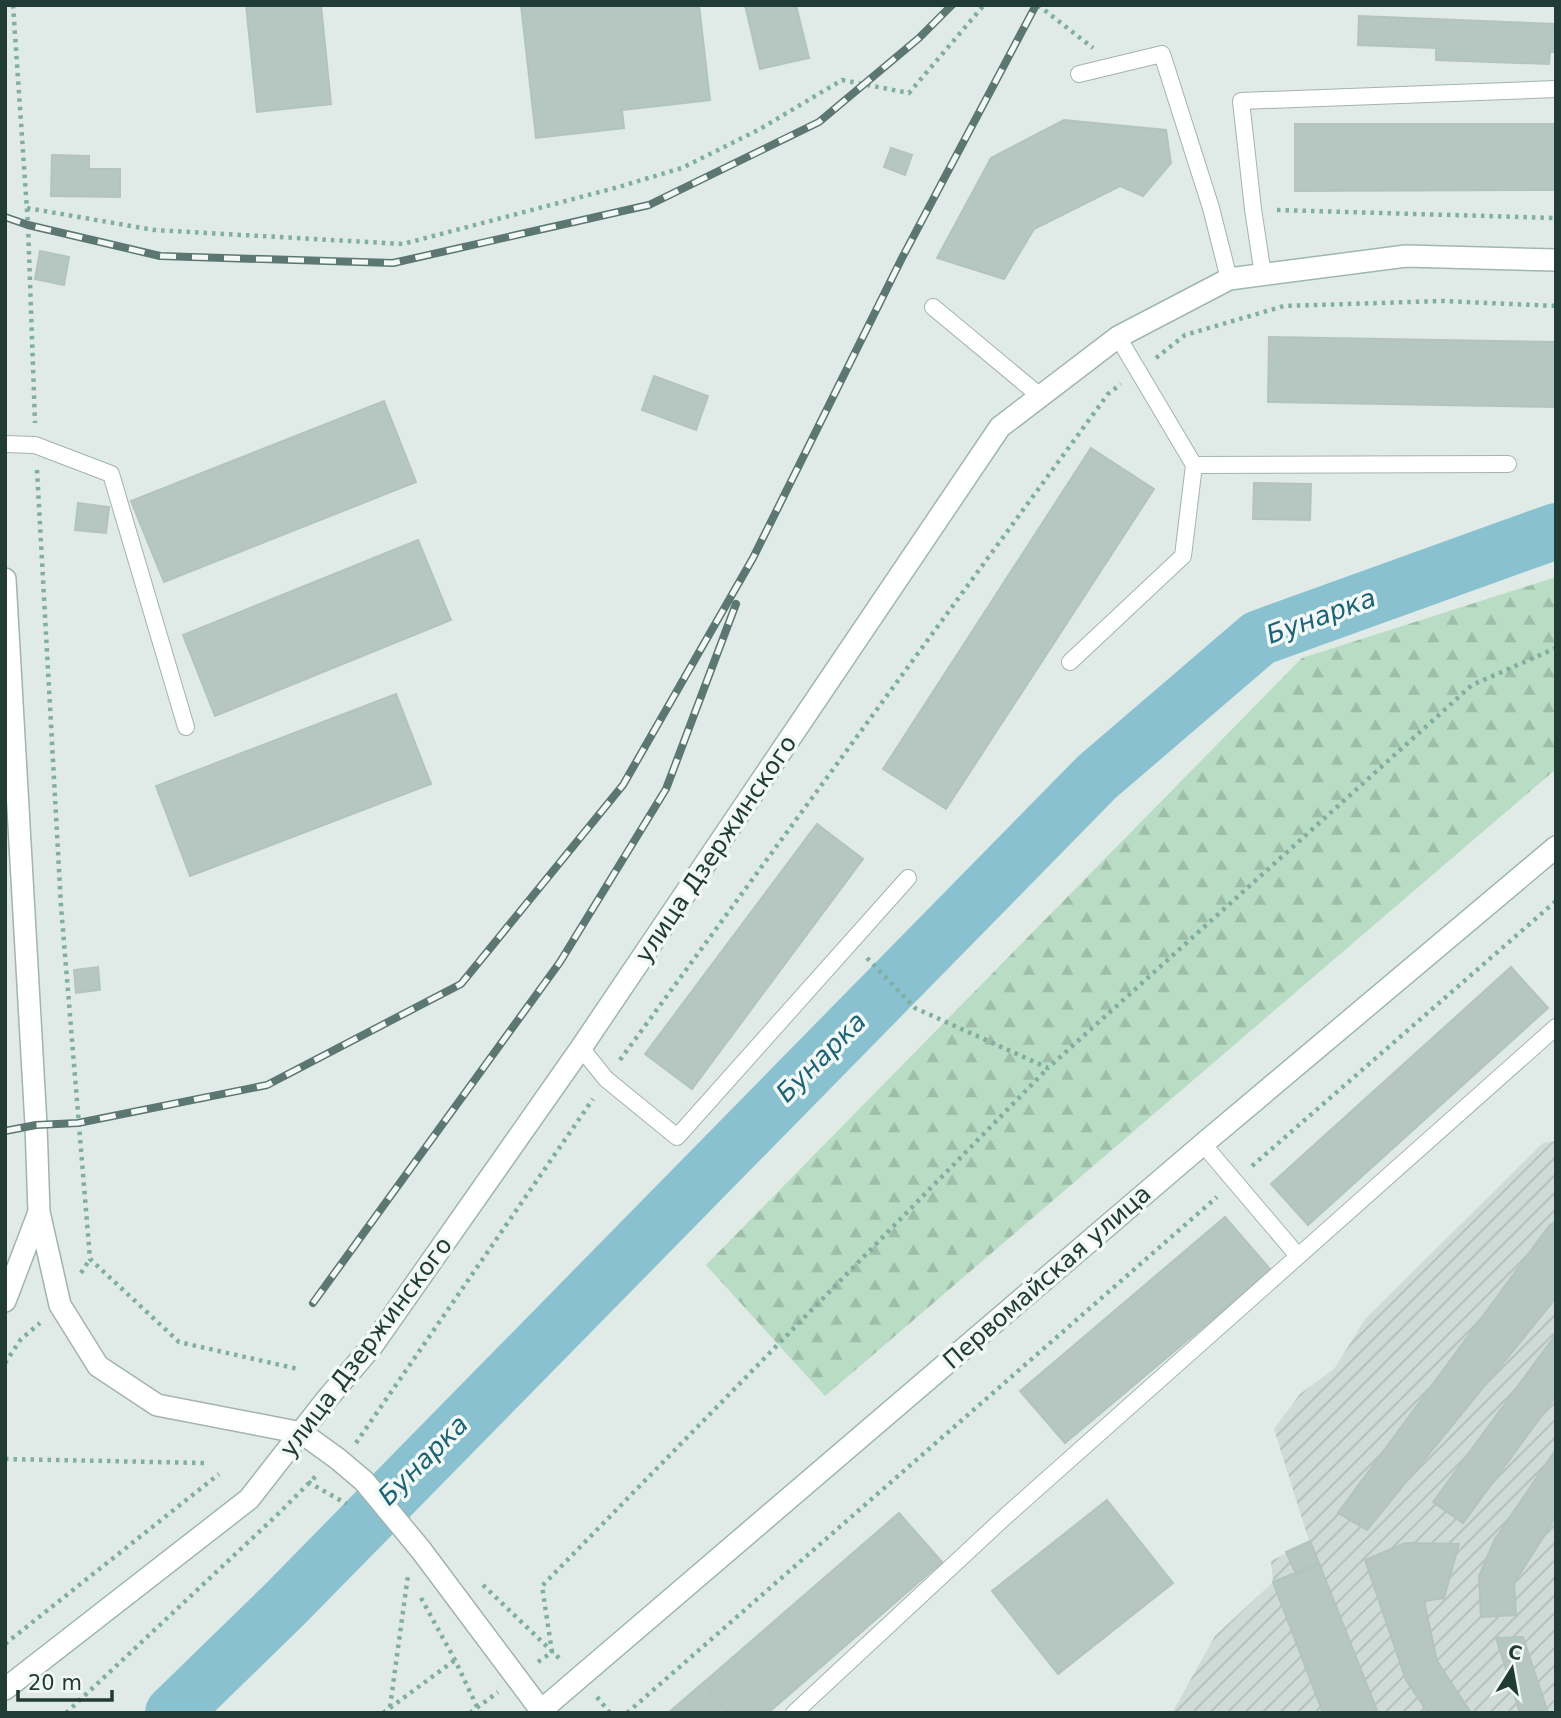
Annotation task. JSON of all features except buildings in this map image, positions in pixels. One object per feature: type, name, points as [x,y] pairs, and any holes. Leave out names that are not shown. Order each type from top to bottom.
[{"type":"main road","name":"улица Дзержинского","points":[[5,1689],[249,1499],[372,1346],[581,1048],[1000,427],[1118,337],[1229,279],[1406,256],[1556,260]]},
{"type":"main road","points":[[5,579],[39,1212],[60,1304],[98,1366],[157,1405],[302,1433],[365,1481],[421,1550],[541,1712]]},
{"type":"main road","name":"Первомайская улица","points":[[541,1712],[1203,1144],[1556,847]]},
{"type":"main road","points":[[5,1301],[39,1212]]},
{"type":"lane","points":[[1079,74],[1162,54],[1211,208],[1229,279]]},
{"type":"lane","points":[[1263,275],[1241,101],[1556,89]]},
{"type":"lane","points":[[933,307],[1040,396]]},
{"type":"lane","points":[[1070,662],[1183,556],[1194,465],[1118,337]]},
{"type":"lane","points":[[5,444],[35,445],[111,474],[186,727]]},
{"type":"lane","points":[[1194,465],[1508,464]]},
{"type":"lane","points":[[581,1048],[606,1079],[677,1137],[908,877]]},
{"type":"lane","points":[[794,1713],[1007,1515],[1556,1027]]},
{"type":"lane","points":[[1203,1144],[1298,1256]]},
{"type":"path","points":[[13,5],[27,208],[35,445],[61,906],[90,1259],[178,1342],[298,1368]]},
{"type":"path","points":[[27,208],[154,230],[403,244],[682,168],[760,129],[842,80],[909,93],[984,5]]},
{"type":"path","points":[[1038,5],[1116,65]]},
{"type":"path","points":[[1253,209],[1556,218]]},
{"type":"path","points":[[66,1713],[276,1516],[308,1482],[356,1443],[606,1079],[1108,394],[1185,335],[1284,306],[1442,300],[1556,306]]},
{"type":"path","points":[[552,1652],[542,1586],[1048,1068],[1472,685],[1556,648]]},
{"type":"path","points":[[627,1713],[1556,901]]},
{"type":"path","points":[[876,967],[915,1008],[1048,1068]]},
{"type":"path","points":[[5,1363],[22,1339]]},
{"type":"path","points":[[5,1458],[205,1463]]},
{"type":"path","points":[[5,1644],[219,1474]]},
{"type":"path","points":[[308,1482],[347,1504]]},
{"type":"path","points":[[390,1707],[408,1574],[414,1585]]},
{"type":"path","points":[[482,1584],[580,1676],[610,1713]]},
{"type":"path","points":[[420,1596],[480,1713]]},
{"type":"path","points":[[383,1713],[455,1660]]},
{"type":"shaded area","points":[[1556,1141],[1556,1713],[1172,1713],[1215,1636],[1273,1582],[1271,1561],[1309,1541],[1274,1429],[1300,1394],[1334,1369],[1366,1318],[1543,1143]]},
{"type":"green space","points":[[1556,577],[1556,769],[825,1396],[706,1265],[1302,658]]},
{"type":"waterway","name":"Бунарка","points":[[173,1713],[284,1605],[1097,777],[1259,638],[1556,531]]},
{"type":"railway","points":[[5,217],[28,225],[160,256],[393,263],[649,205],[819,122],[919,38],[952,5]]},
{"type":"railway","points":[[5,1131],[36,1125],[78,1123],[267,1085],[461,984],[623,785],[753,558],[902,258],[1036,5]]},
{"type":"railway","points":[[313,1303],[560,962],[666,789],[736,604]]}]
